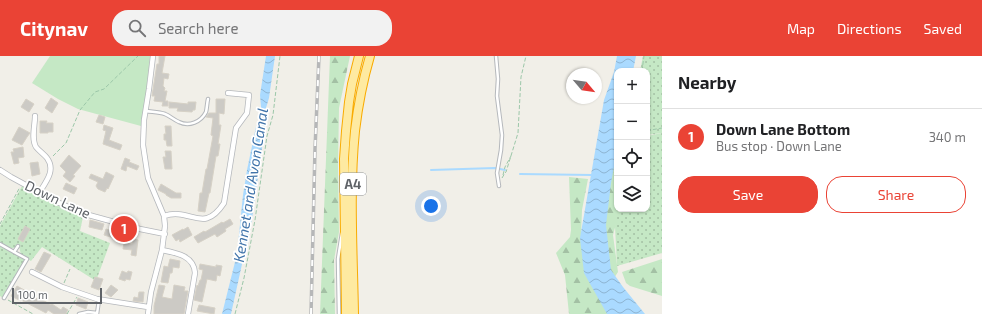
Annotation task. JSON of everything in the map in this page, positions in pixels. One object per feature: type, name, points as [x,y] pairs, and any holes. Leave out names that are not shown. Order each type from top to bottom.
[{"type":"highway","name":"A4","points":[[346,314],[344,159],[352,84],[359,56]]},
{"type":"highway","name":"A4","points":[[354,314],[352,194],[353,158],[355,130],[365,73],[370,56]]},
{"type":"street","points":[[148,314],[148,307],[162,250],[164,234],[164,216],[148,178],[143,144],[144,120],[153,56]]},
{"type":"street","points":[[164,216],[171,214],[182,214],[197,219],[207,219],[218,212],[224,203],[236,128],[247,113],[249,95],[228,93]]},
{"type":"street","points":[[35,116],[34,137],[36,146],[51,166],[50,175],[39,192]]},
{"type":"street","name":"Down Lane","points":[[0,170],[57,202],[85,214],[164,234]]},
{"type":"street","points":[[162,250],[175,252],[192,262],[195,273],[188,314]]},
{"type":"street","points":[[32,272],[62,287],[79,293],[99,299],[148,307]]},
{"type":"lane","points":[[496,56],[498,79],[497,96],[502,124],[501,150],[497,173],[498,186]]},
{"type":"lane","points":[[146,110],[165,114],[183,124],[190,124],[199,120],[206,112],[208,99]]},
{"type":"lane","points":[[339,314],[338,259],[339,244],[345,219]]},
{"type":"lane","points":[[0,244],[27,260],[4,298]]},
{"type":"lane","points":[[14,252],[18,246]]},
{"type":"lane","points":[[79,314],[88,312],[97,314],[99,299]]},
{"type":"path","points":[[48,161],[66,143],[80,110],[95,92],[104,90],[138,56]]},
{"type":"path","points":[[235,314],[244,278],[255,220],[267,136],[273,115],[280,56]]},
{"type":"path","points":[[498,186],[506,172],[518,133],[521,77],[526,56]]},
{"type":"path","points":[[642,68],[644,56]]},
{"type":"path","points":[[650,130],[662,128]]},
{"type":"path","points":[[503,176],[505,167],[512,154]]},
{"type":"path","points":[[0,224],[20,189]]},
{"type":"path","points":[[62,287],[70,268]]},
{"type":"path","points":[[67,314],[79,293]]},
{"type":"path","points":[[4,298],[31,314]]},
{"type":"green space","points":[[50,56],[150,56],[148,83],[141,126],[78,109],[32,83]]},
{"type":"green space","points":[[330,56],[350,56],[339,108],[339,232],[334,260],[335,314],[320,314]]},
{"type":"green space","points":[[643,56],[662,56],[662,133],[650,135],[650,68],[641,68]]},
{"type":"green space","points":[[662,133],[662,253],[617,266],[615,226],[617,212],[650,212],[650,135]]},
{"type":"green space","points":[[614,152],[614,212],[619,213],[613,235],[618,272],[612,281],[602,252]]},
{"type":"green space","points":[[569,177],[588,179],[582,210],[581,236],[618,314],[569,314],[565,275],[556,253],[570,237]]},
{"type":"green space","points":[[22,186],[52,203],[83,217],[80,231],[110,243],[96,281],[42,247],[31,261],[21,255],[19,246],[17,245],[14,248],[10,248],[0,242],[0,226]]},
{"type":"green space","points":[[0,246],[26,260],[3,298],[0,296]]},
{"type":"green space","points":[[662,259],[662,296],[630,286],[626,283],[622,272]]},
{"type":"water","name":"Kennet and Avon Canal","points":[[266,56],[275,56],[269,98],[266,108],[264,134],[252,219],[231,314],[222,314],[237,254],[243,195],[256,127],[259,120],[261,107],[260,95]]},
{"type":"water","points":[[617,56],[636,56],[634,68],[615,68]]},
{"type":"water","points":[[614,72],[614,167],[606,225],[611,270],[645,314],[607,314],[584,273],[580,238],[604,100]]},
{"type":"building","points":[[159,56],[165,56],[162,73],[169,74],[168,79],[164,78],[163,86],[165,88],[164,91],[167,91],[165,101],[168,101],[168,106],[162,106],[163,102],[154,101],[155,96],[152,96],[157,64],[159,64]]},
{"type":"building","points":[[51,98],[58,103],[52,113],[45,108]]},
{"type":"building","points":[[26,99],[34,104],[29,112],[21,107]]},
{"type":"building","points":[[216,99],[225,99],[224,114],[219,113],[219,125],[221,125],[218,144],[220,144],[218,156],[216,156],[210,193],[205,212],[198,211],[200,193],[202,193],[213,136],[211,135],[213,118],[206,117],[209,113],[216,113]]},
{"type":"building","points":[[169,102],[188,104],[188,102],[196,102],[195,110],[192,112],[177,111],[178,108],[169,108]]},
{"type":"building","points":[[99,115],[105,117],[103,124],[96,122]]},
{"type":"building","points":[[40,121],[53,123],[53,132],[40,133]]},
{"type":"building","points":[[104,125],[113,128],[109,140],[122,145],[120,150],[103,144],[106,131],[103,130]]},
{"type":"building","points":[[165,126],[171,126],[172,146],[167,146],[166,140],[164,140],[164,134],[166,134]]},
{"type":"building","points":[[19,127],[30,133],[22,145],[12,140]]},
{"type":"building","points":[[23,147],[24,157],[18,158],[19,163],[14,164],[11,152],[14,152],[13,149]]},
{"type":"building","points":[[165,151],[171,151],[172,169],[165,169],[163,157],[166,157]]},
{"type":"building","points":[[69,155],[81,166],[73,175],[75,176],[70,182],[63,176],[66,172],[60,166]]},
{"type":"building","points":[[125,158],[130,160],[129,162],[139,166],[137,170],[127,166],[126,171],[121,169]]},
{"type":"building","points":[[38,162],[40,174],[32,176],[30,163]]},
{"type":"building","points":[[106,172],[114,176],[105,192],[98,189],[96,186],[98,182],[89,178],[91,174],[103,179]]},
{"type":"building","points":[[66,183],[77,188],[74,194],[63,189]]},
{"type":"building","points":[[161,184],[176,193],[181,193],[181,198],[171,198],[158,190]]},
{"type":"building","points":[[230,219],[233,224],[217,237],[215,234],[198,243],[194,237],[222,222],[223,223]]},
{"type":"building","points":[[90,220],[104,224],[102,230],[89,227]]},
{"type":"building","points":[[25,226],[30,229],[23,242],[18,239]]},
{"type":"building","points":[[188,227],[192,235],[180,242],[179,239],[176,241],[172,235]]},
{"type":"building","points":[[106,229],[118,233],[117,239],[104,235]]},
{"type":"building","points":[[133,239],[138,240],[136,256],[131,255],[132,250],[123,249],[124,243],[132,244]]},
{"type":"building","points":[[44,252],[51,255],[41,272],[35,269]]},
{"type":"building","points":[[170,259],[180,261],[179,268],[173,267],[168,283],[161,282],[164,266],[168,267]]},
{"type":"building","points":[[200,264],[216,267],[216,265],[222,266],[220,276],[217,275],[216,281],[207,279],[202,302],[194,300],[197,285],[198,286],[201,280],[203,270],[199,269]]},
{"type":"building","points":[[122,271],[127,273],[128,271],[132,272],[130,280],[126,279],[125,281],[119,279]]},
{"type":"building","points":[[95,277],[103,279],[99,290],[91,287]]},
{"type":"building","points":[[111,285],[118,290],[111,297],[105,293]]},
{"type":"building","points":[[159,285],[165,286],[162,297],[172,299],[174,285],[185,287],[184,291],[188,291],[184,314],[154,314],[154,306]]},
{"type":"building","points":[[17,286],[37,299],[38,297],[61,310],[63,307],[68,310],[66,313],[68,314],[54,314],[48,310],[46,313],[11,296]]},
{"type":"building","points":[[139,292],[144,292],[143,302],[133,301],[134,297],[138,298]]},
{"type":"building","points":[[78,298],[88,302],[86,309],[76,305]]},
{"type":"building","points":[[199,305],[215,308],[214,314],[197,311]]},
{"type":"waterway","points":[[431,170],[495,168],[505,170]]},
{"type":"waterway","points":[[520,174],[592,175]]},
{"type":"railway","points":[[311,314],[319,56]]},
{"type":"place","name":"Down Lane Bottom","points":[[124,229]]}]
